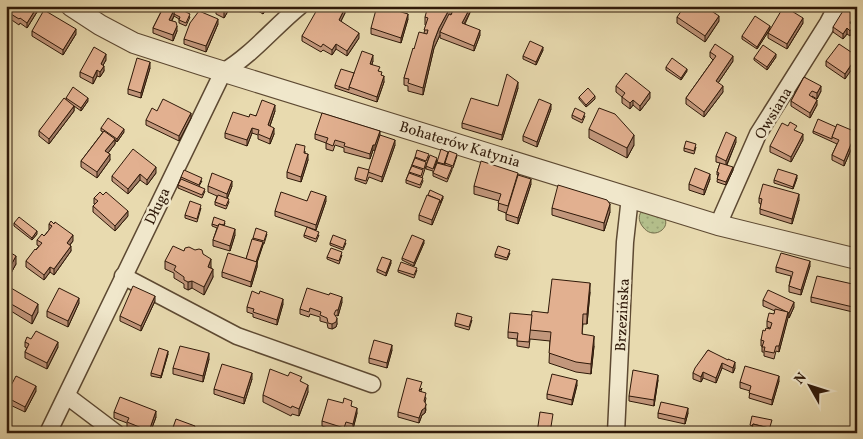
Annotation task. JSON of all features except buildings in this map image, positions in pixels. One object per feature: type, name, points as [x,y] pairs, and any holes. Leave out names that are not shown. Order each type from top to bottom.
[{"type":"street","name":"Bohaterów Katynia","points":[[71,6],[100,25],[134,43],[223,72],[718,224],[857,259]]},
{"type":"street","name":"Długa","points":[[48,433],[223,72],[236,64],[300,6]]},
{"type":"street","name":"Owsiana","points":[[718,224],[758,134],[837,6]]},
{"type":"street","name":"Brzezińska","points":[[616,433],[630,197]]},
{"type":"street","points":[[123,276],[236,336],[372,384]]},
{"type":"street","points":[[67,396],[116,433]]},
{"type":"green space","points":[[645,210],[664,218],[666,222],[662,230],[653,233],[643,227],[639,218],[641,212]]}]
